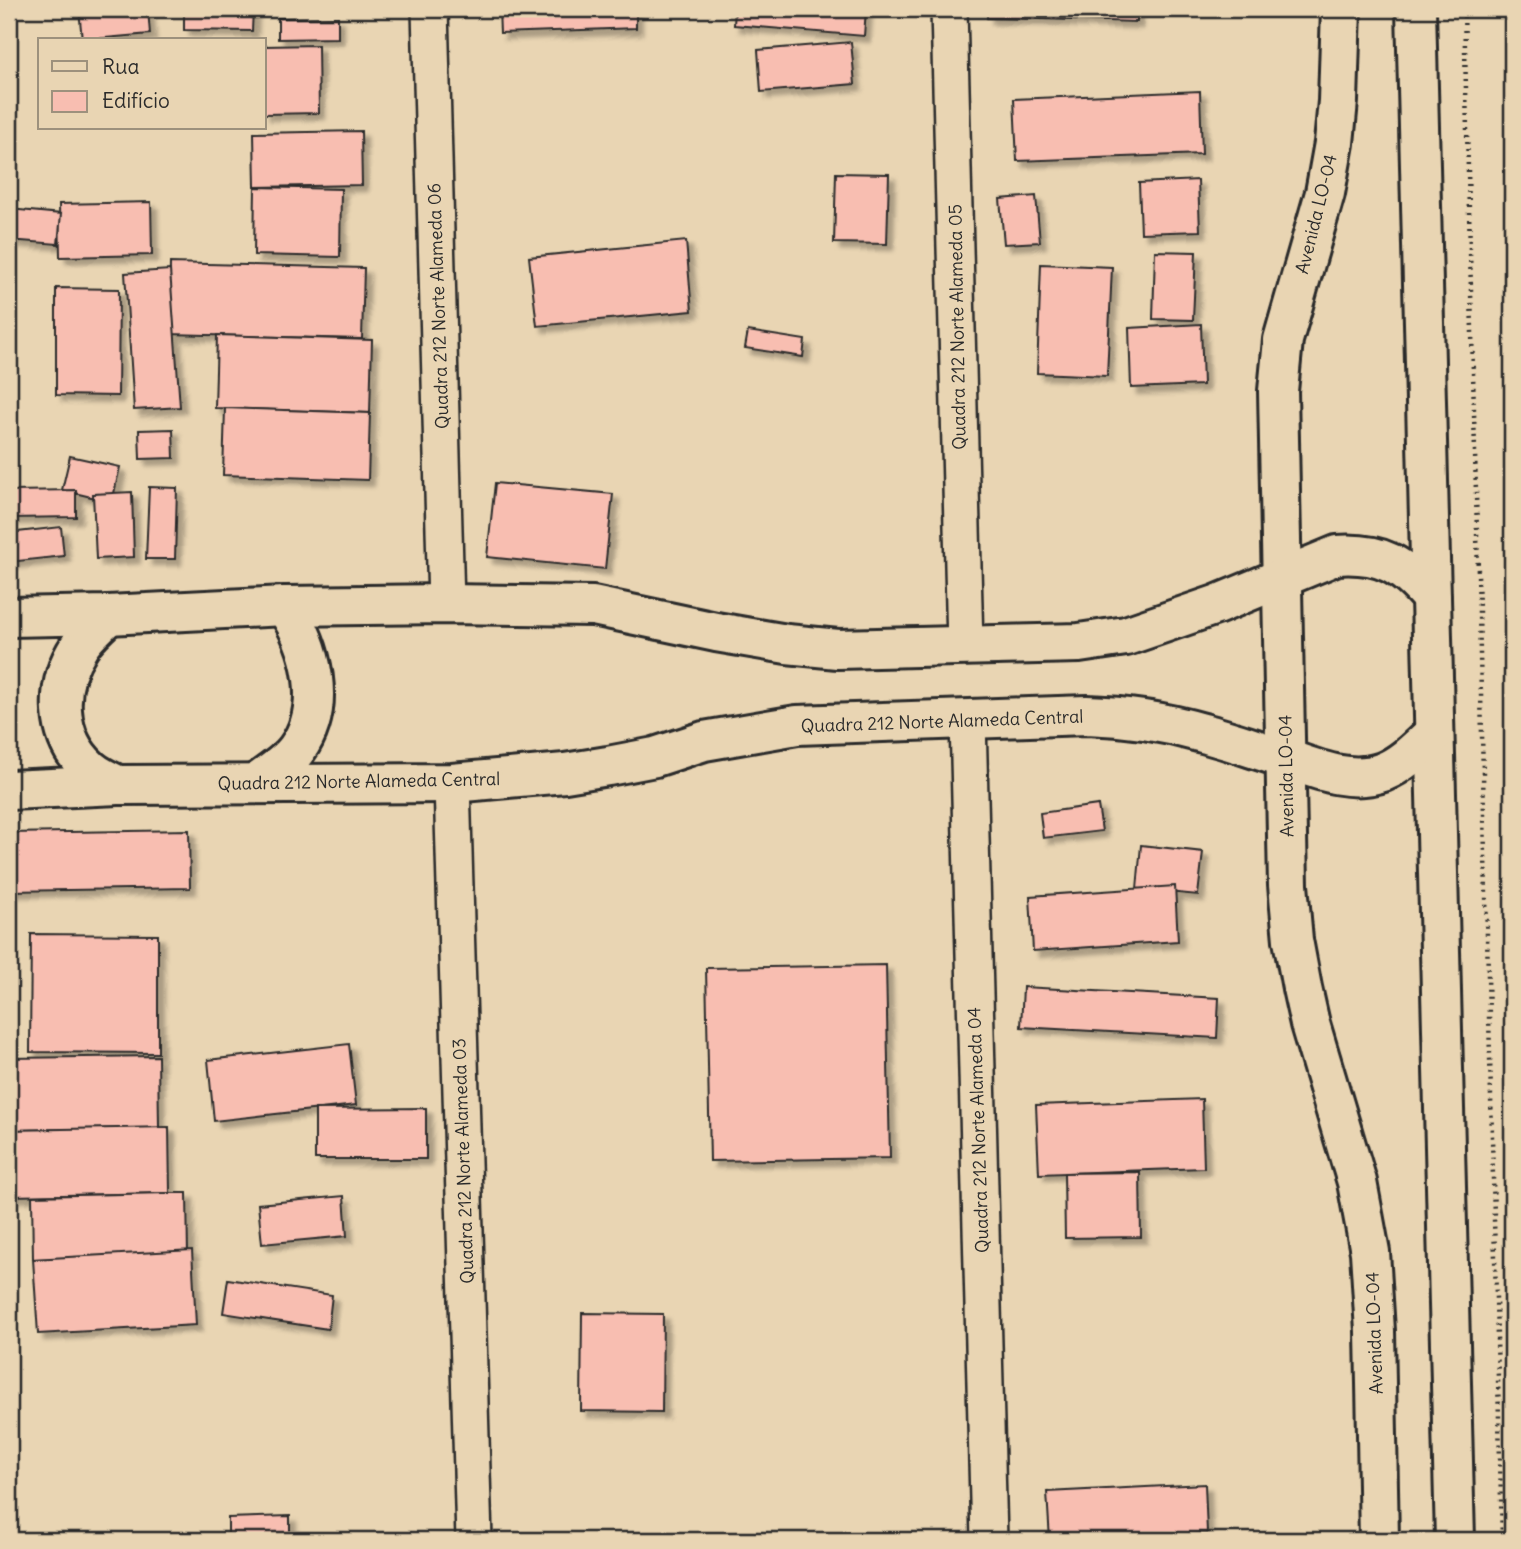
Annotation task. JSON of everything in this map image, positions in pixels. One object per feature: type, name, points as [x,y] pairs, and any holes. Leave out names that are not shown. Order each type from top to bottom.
[{"type":"street","name":"Quadra 212 Norte Alameda 06","points":[[429,9],[446,604]]},
{"type":"street","name":"Quadra 212 Norte Alameda 05","points":[[948,9],[965,646]]},
{"type":"street","name":"Avenida LO-04","points":[[1341,9],[1334,143],[1325,193],[1289,315],[1278,390],[1288,885],[1295,955],[1310,1024],[1357,1182],[1370,1252],[1375,1331],[1379,1540]]},
{"type":"street","points":[[1416,9],[1455,1540]]},
{"type":"street","points":[[9,617],[285,606],[593,606],[728,634],[838,649],[1109,640],[1216,605],[1337,555],[1357,553],[1396,564],[1411,575],[1431,598]]},
{"type":"street","points":[[255,784],[297,750],[311,716],[314,697],[311,664],[299,626],[285,606]]},
{"type":"street","points":[[108,615],[79,646],[62,691],[61,714],[67,738],[76,755],[93,772],[118,785]]},
{"type":"street","name":"Quadra 212 Norte Alameda Central","points":[[9,790],[118,785],[452,783],[565,773],[655,757],[704,741],[797,725],[1108,715],[1201,732],[1286,759]]},
{"type":"street","name":"Quadra 212 Norte Alameda 04","points":[[968,720],[989,1540]]},
{"type":"street","points":[[1286,759],[1323,772],[1364,776],[1382,772],[1401,763],[1434,733]]},
{"type":"street","name":"Quadra 212 Norte Alameda 03","points":[[452,783],[474,1540]]},
{"type":"path","points":[[1464,9],[1502,1540]]},
{"type":"building","points":[[79,9],[148,9],[150,34],[82,38]]},
{"type":"building","points":[[184,9],[253,9],[252,31],[184,30]]},
{"type":"building","points":[[499,9],[636,9],[636,28],[500,33]]},
{"type":"building","points":[[735,9],[866,9],[864,36],[734,25]]},
{"type":"building","points":[[987,9],[1042,9],[1041,19],[987,18]]},
{"type":"building","points":[[1042,9],[1137,9],[1137,22],[1041,19]]},
{"type":"building","points":[[338,17],[338,38],[278,39],[278,18]]},
{"type":"building","points":[[851,42],[855,84],[761,92],[758,50]]},
{"type":"building","points":[[318,45],[319,113],[266,114],[266,46]]},
{"type":"building","points":[[1200,91],[1202,154],[1017,161],[1014,99]]},
{"type":"building","points":[[361,131],[362,185],[255,187],[254,133]]},
{"type":"building","points":[[836,173],[889,174],[887,244],[834,243]]},
{"type":"building","points":[[1198,180],[1200,231],[1141,233],[1139,183]]},
{"type":"building","points":[[255,187],[341,189],[340,257],[254,255]]},
{"type":"building","points":[[1036,196],[1040,242],[1004,244],[1000,199]]},
{"type":"building","points":[[151,202],[152,255],[60,257],[59,204]]},
{"type":"building","points":[[9,209],[61,214],[58,244],[9,240]]},
{"type":"building","points":[[686,241],[692,311],[537,326],[529,257]]},
{"type":"building","points":[[1155,251],[1196,252],[1193,320],[1153,319]]},
{"type":"building","points":[[170,263],[364,268],[362,339],[169,334]]},
{"type":"building","points":[[1041,264],[1112,267],[1107,376],[1037,373]]},
{"type":"building","points":[[170,270],[180,407],[134,410],[125,273]]},
{"type":"building","points":[[56,288],[119,289],[118,396],[56,395]]},
{"type":"building","points":[[1201,324],[1203,385],[1131,388],[1129,328]]},
{"type":"building","points":[[748,331],[805,340],[803,357],[745,348]]},
{"type":"building","points":[[217,335],[372,340],[370,413],[215,408]]},
{"type":"building","points":[[225,408],[370,413],[368,480],[223,475]]},
{"type":"building","points":[[173,429],[174,458],[140,459],[139,430]]},
{"type":"building","points":[[70,456],[120,467],[112,502],[62,490]]},
{"type":"building","points":[[495,483],[613,494],[605,569],[487,557]]},
{"type":"building","points":[[149,487],[177,488],[175,559],[146,559]]},
{"type":"building","points":[[76,490],[76,517],[9,518],[9,491]]},
{"type":"building","points":[[132,492],[134,557],[96,559],[93,494]]},
{"type":"building","points":[[61,527],[64,556],[9,562],[9,533]]},
{"type":"building","points":[[1098,805],[1102,831],[1043,838],[1040,813]]},
{"type":"building","points":[[189,830],[190,888],[9,891],[9,833]]},
{"type":"building","points":[[1141,845],[1203,852],[1198,895],[1137,889]]},
{"type":"building","points":[[1175,886],[1178,941],[1033,951],[1030,896]]},
{"type":"building","points":[[31,934],[158,935],[158,1053],[30,1052]]},
{"type":"building","points":[[886,965],[890,1158],[710,1161],[706,968]]},
{"type":"building","points":[[1023,987],[1219,998],[1217,1038],[1021,1027]]},
{"type":"building","points":[[349,1044],[356,1105],[214,1121],[208,1060]]},
{"type":"building","points":[[158,1056],[159,1128],[9,1130],[9,1058]]},
{"type":"building","points":[[1202,1099],[1204,1168],[1039,1174],[1036,1105]]},
{"type":"building","points":[[426,1108],[426,1159],[315,1159],[315,1109]]},
{"type":"building","points":[[169,1127],[170,1193],[9,1196],[9,1130]]},
{"type":"building","points":[[1140,1172],[1141,1237],[1065,1238],[1064,1173]]},
{"type":"building","points":[[187,1193],[188,1256],[33,1259],[32,1196]]},
{"type":"building","points":[[344,1196],[347,1236],[262,1244],[258,1204]]},
{"type":"building","points":[[192,1250],[196,1325],[38,1334],[33,1259]]},
{"type":"building","points":[[228,1279],[332,1295],[328,1329],[223,1313]]},
{"type":"building","points":[[582,1313],[663,1314],[662,1412],[581,1411]]},
{"type":"building","points":[[1205,1484],[1207,1533],[1050,1540],[1047,1492]]},
{"type":"building","points":[[290,1516],[290,1540],[228,1540],[228,1518]]}]
